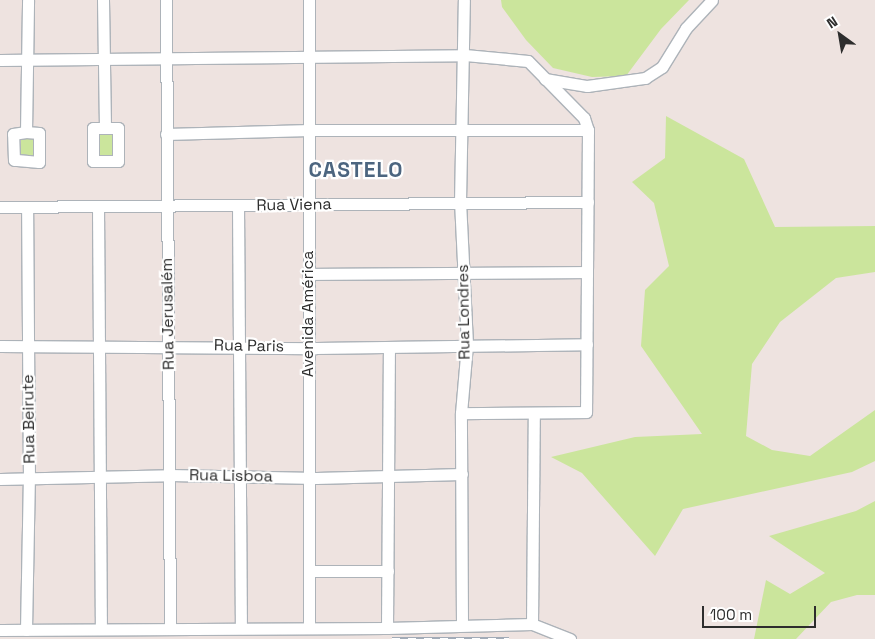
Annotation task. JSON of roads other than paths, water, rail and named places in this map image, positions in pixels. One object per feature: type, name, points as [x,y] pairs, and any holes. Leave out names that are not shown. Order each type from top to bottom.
[{"type":"street","points":[[26,132],[28,0]]},
{"type":"street","points":[[103,0],[104,128]]},
{"type":"street","name":"Rua Jerusalém","points":[[166,0],[170,628]]},
{"type":"street","name":"Avenida América","points":[[309,0],[309,628]]},
{"type":"street","name":"Rua Londres","points":[[462,624],[461,413],[467,344],[460,202],[460,130],[465,55],[464,0]]},
{"type":"street","points":[[546,79],[587,86],[645,78],[662,67],[686,28],[712,0]]},
{"type":"street","points":[[0,60],[104,57],[465,55],[528,61],[584,118],[588,130],[586,412],[461,413]]},
{"type":"street","points":[[166,134],[310,130],[588,130]]},
{"type":"street","name":"Rua Viena","points":[[0,207],[98,208],[460,202],[588,202]]},
{"type":"street","points":[[238,205],[240,627]]},
{"type":"street","name":"Rua Beirute","points":[[26,630],[30,480],[27,207]]},
{"type":"street","points":[[98,208],[97,345],[101,627]]},
{"type":"street","points":[[308,274],[587,272]]},
{"type":"street","name":"Rua Paris","points":[[0,346],[168,345],[308,348],[467,344],[587,344]]},
{"type":"street","points":[[387,628],[389,346]]},
{"type":"street","points":[[532,624],[534,413]]},
{"type":"street","name":"Rua Lisboa","points":[[0,479],[30,480],[99,476],[170,475],[308,478],[462,474]]},
{"type":"street","points":[[310,571],[388,571]]},
{"type":"street","points":[[0,630],[101,627],[387,628],[462,624],[532,624],[570,639]]},
{"type":"railway","points":[[392,639],[509,639]]},
{"type":"district","name":"CASTELO","points":[[356,170]]}]
